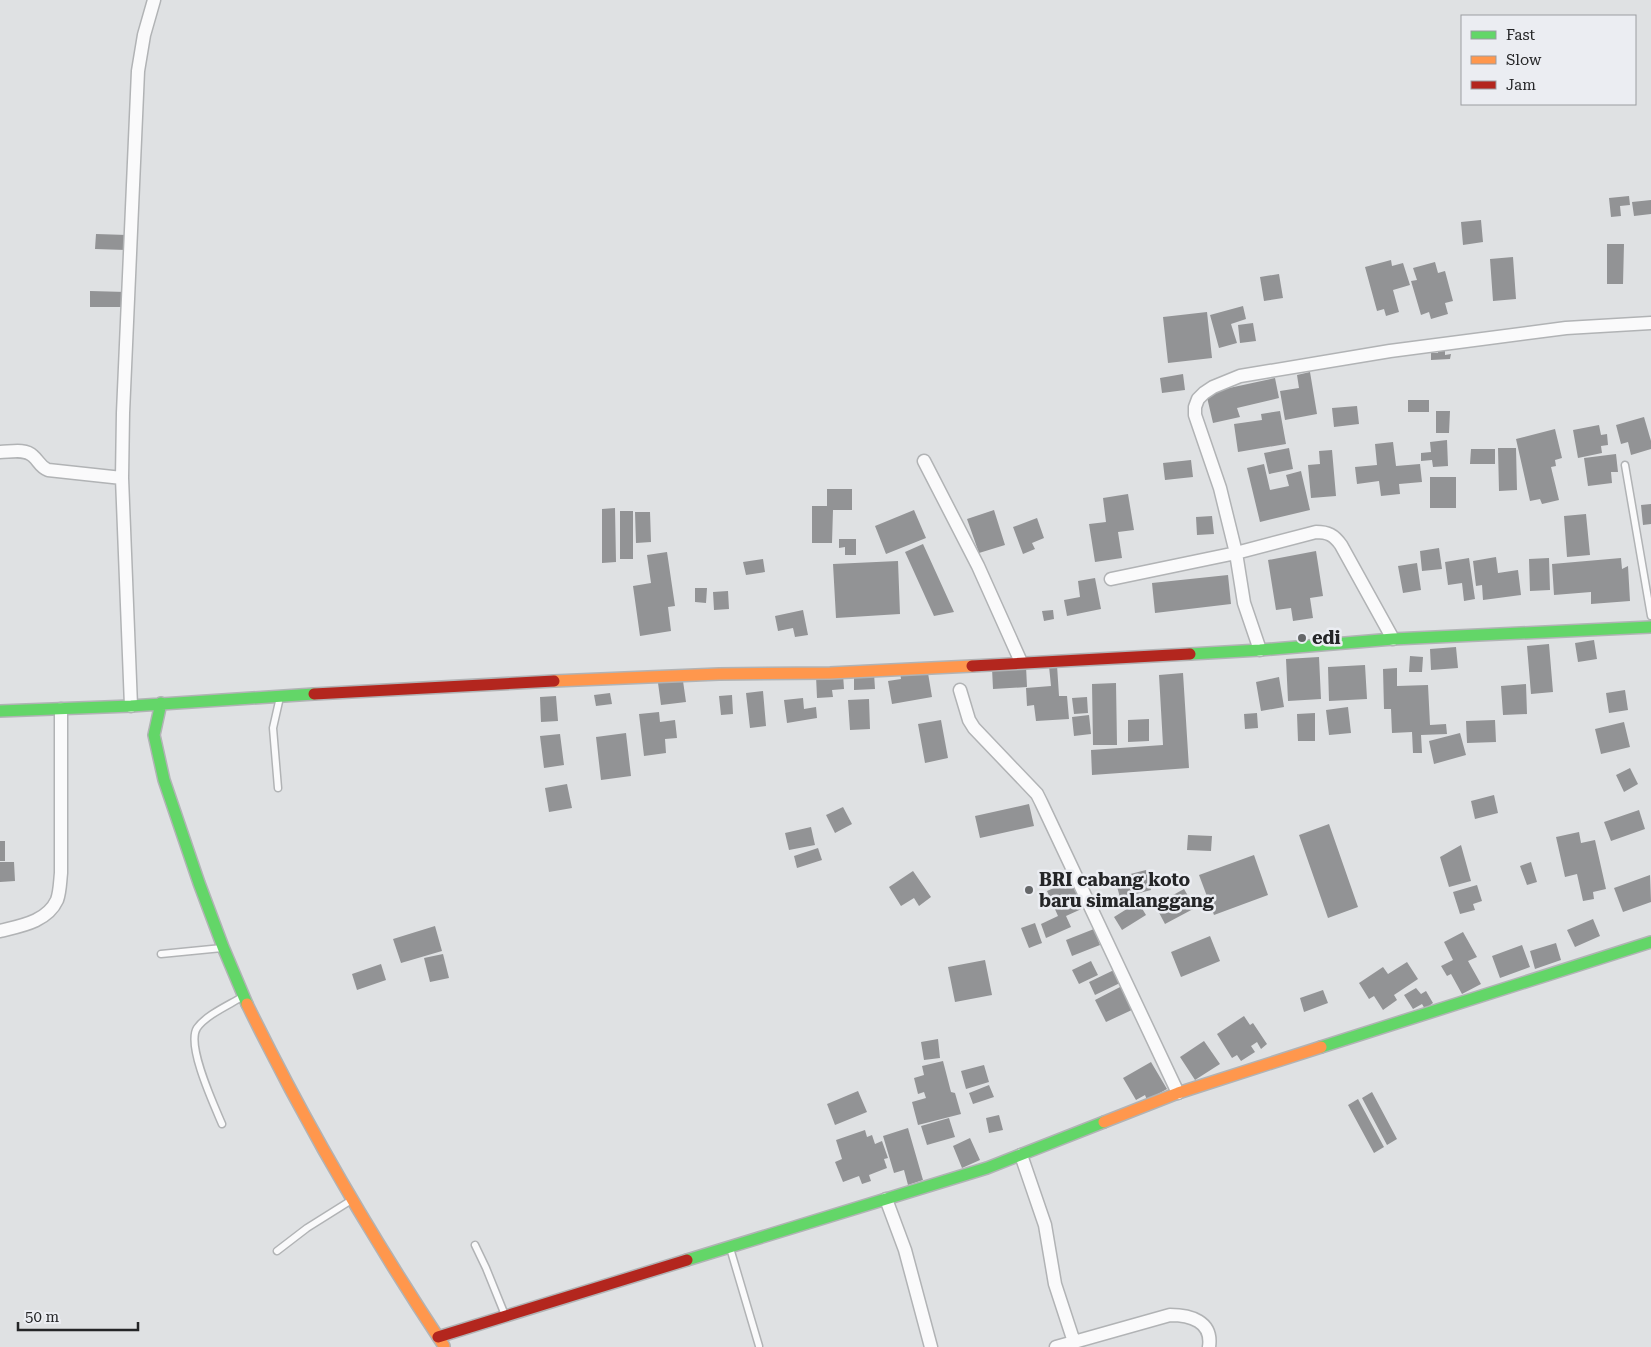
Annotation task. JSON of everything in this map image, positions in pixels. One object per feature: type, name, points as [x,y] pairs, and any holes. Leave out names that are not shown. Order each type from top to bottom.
[{"type":"street","points":[[131,706],[122,478],[124,403],[138,71],[144,35],[154,0]]},
{"type":"street","points":[[1260,650],[1244,603],[1236,553],[1220,488],[1195,415],[1198,399],[1212,387],[1240,376],[1390,352],[1566,328],[1651,323]]},
{"type":"street","points":[[0,452],[27,452],[42,467],[48,470],[122,478]]},
{"type":"street","points":[[924,461],[978,566],[1021,662]]},
{"type":"street","points":[[1110,579],[1236,553],[1316,532],[1325,532],[1332,535],[1341,545],[1393,640]]},
{"type":"street","points":[[0,711],[131,706],[280,696],[719,674],[830,673],[968,666],[1260,650],[1393,640],[1651,627]]},
{"type":"street","points":[[968,666],[960,686],[970,720],[974,728],[1037,794],[1178,1093]]},
{"type":"street","points":[[160,703],[154,734],[164,780],[199,883],[243,996],[294,1102],[351,1200],[440,1343],[506,1316],[987,1168],[1178,1093],[1651,942]]},
{"type":"street","points":[[0,932],[23,926],[43,917],[54,905],[59,893],[61,873],[61,709]]},
{"type":"street","points":[[1021,1154],[1045,1225],[1055,1284],[1074,1342]]},
{"type":"street","points":[[886,1199],[905,1250],[931,1347]]},
{"type":"street","points":[[1056,1347],[1170,1315],[1180,1315],[1196,1319],[1201,1323],[1208,1332],[1209,1347]]},
{"type":"lane","points":[[1625,464],[1651,616]]},
{"type":"lane","points":[[278,788],[273,728],[280,696]]},
{"type":"lane","points":[[161,954],[223,948]]},
{"type":"lane","points":[[222,1124],[198,1060],[194,1036],[198,1026],[216,1012],[243,996]]},
{"type":"lane","points":[[277,1251],[351,1200]]},
{"type":"lane","points":[[475,1245],[506,1316]]},
{"type":"lane","points":[[730,1247],[759,1346]]},
{"type":"building","points":[[1629,196],[1630,205],[1620,206],[1621,216],[1611,217],[1609,198]]},
{"type":"building","points":[[1651,200],[1651,214],[1634,216],[1632,202]]},
{"type":"building","points":[[1481,220],[1483,242],[1463,245],[1461,222]]},
{"type":"building","points":[[96,234],[127,235],[126,250],[95,249]]},
{"type":"building","points":[[1607,244],[1624,244],[1623,284],[1607,284]]},
{"type":"building","points":[[1513,257],[1516,299],[1493,301],[1490,259]]},
{"type":"building","points":[[1391,260],[1392,266],[1403,263],[1410,285],[1393,290],[1399,312],[1386,316],[1384,309],[1377,311],[1365,267]]},
{"type":"building","points":[[1435,262],[1438,273],[1445,271],[1453,301],[1445,303],[1448,314],[1431,319],[1429,312],[1421,315],[1411,281],[1417,280],[1413,268]]},
{"type":"building","points":[[1279,274],[1283,298],[1264,301],[1260,277]]},
{"type":"building","points":[[90,291],[126,292],[126,307],[90,307]]},
{"type":"building","points":[[1243,306],[1246,319],[1231,324],[1237,343],[1219,348],[1210,315]]},
{"type":"building","points":[[1207,312],[1212,358],[1168,363],[1163,317]]},
{"type":"building","points":[[1253,323],[1256,341],[1240,343],[1238,325]]},
{"type":"building","points":[[1438,348],[1445,348],[1445,355],[1451,354],[1450,359],[1431,360],[1431,353],[1438,353]]},
{"type":"building","points":[[1310,372],[1317,414],[1285,420],[1280,391],[1299,388],[1297,375]]},
{"type":"building","points":[[1183,374],[1185,390],[1162,393],[1160,378]]},
{"type":"building","points":[[1275,378],[1279,398],[1237,408],[1240,417],[1213,423],[1206,393]]},
{"type":"building","points":[[1408,400],[1429,400],[1429,412],[1408,412]]},
{"type":"building","points":[[1357,406],[1359,424],[1334,427],[1332,408]]},
{"type":"building","points":[[1280,411],[1286,444],[1238,452],[1234,424],[1262,420],[1261,414]]},
{"type":"building","points":[[1436,411],[1450,411],[1449,433],[1436,433]]},
{"type":"building","points":[[1644,417],[1651,441],[1651,449],[1631,455],[1628,442],[1621,444],[1616,425]]},
{"type":"building","points":[[1599,425],[1601,435],[1607,434],[1608,445],[1601,446],[1602,453],[1578,458],[1573,430]]},
{"type":"building","points":[[1555,429],[1562,458],[1555,460],[1556,466],[1551,467],[1559,500],[1542,504],[1540,499],[1530,501],[1516,439]]},
{"type":"building","points":[[1447,440],[1448,466],[1433,467],[1432,460],[1421,461],[1421,453],[1431,452],[1430,442]]},
{"type":"building","points":[[1393,442],[1396,466],[1420,464],[1422,482],[1399,484],[1400,494],[1381,496],[1379,481],[1357,484],[1355,467],[1377,465],[1375,444]]},
{"type":"building","points":[[1289,448],[1293,469],[1269,474],[1264,453]]},
{"type":"building","points":[[1498,448],[1516,448],[1517,490],[1499,491]]},
{"type":"building","points":[[1471,449],[1495,449],[1495,464],[1470,464]]},
{"type":"building","points":[[1332,450],[1336,496],[1311,498],[1308,465],[1320,464],[1319,451]]},
{"type":"building","points":[[1616,454],[1618,472],[1611,472],[1612,483],[1588,486],[1584,458]]},
{"type":"building","points":[[1191,460],[1193,477],[1165,480],[1163,463]]},
{"type":"building","points":[[1264,464],[1270,490],[1289,486],[1286,475],[1301,471],[1310,510],[1260,522],[1247,468]]},
{"type":"building","points":[[1430,477],[1456,477],[1456,508],[1430,508]]},
{"type":"building","points":[[827,489],[852,489],[852,510],[833,510],[832,543],[812,543],[812,506],[827,506]]},
{"type":"building","points":[[1128,494],[1134,530],[1118,532],[1122,558],[1095,562],[1089,524],[1106,522],[1103,498]]},
{"type":"building","points":[[1651,504],[1651,524],[1643,525],[1641,505]]},
{"type":"building","points":[[615,508],[616,562],[602,563],[602,509]]},
{"type":"building","points":[[914,510],[926,538],[886,554],[875,526]]},
{"type":"building","points":[[994,510],[1005,545],[979,553],[967,519]]},
{"type":"building","points":[[620,511],[633,511],[633,559],[620,559]]},
{"type":"building","points":[[635,512],[650,512],[651,542],[636,543]]},
{"type":"building","points":[[1586,514],[1590,555],[1567,557],[1564,516]]},
{"type":"building","points":[[1212,516],[1214,534],[1197,535],[1196,517]]},
{"type":"building","points":[[1037,518],[1044,538],[1032,543],[1035,549],[1023,554],[1013,527]]},
{"type":"building","points":[[839,539],[856,539],[856,555],[845,555],[845,547],[839,548]]},
{"type":"building","points":[[923,544],[954,612],[934,616],[905,552]]},
{"type":"building","points":[[1439,548],[1442,569],[1422,571],[1420,551]]},
{"type":"building","points":[[1316,551],[1323,596],[1310,598],[1313,618],[1293,621],[1291,608],[1276,610],[1268,560]]},
{"type":"building","points":[[667,552],[675,606],[668,607],[671,631],[640,636],[633,586],[651,583],[647,555]]},
{"type":"building","points":[[1496,557],[1498,573],[1518,570],[1521,595],[1483,600],[1482,585],[1476,586],[1473,561]]},
{"type":"building","points":[[1469,558],[1475,599],[1464,601],[1462,583],[1448,585],[1445,562]]},
{"type":"building","points":[[1549,558],[1550,590],[1530,591],[1529,559]]},
{"type":"building","points":[[1621,558],[1622,569],[1628,566],[1630,601],[1591,604],[1591,592],[1554,595],[1552,564]]},
{"type":"building","points":[[763,559],[765,572],[746,575],[743,562]]},
{"type":"building","points":[[898,561],[900,614],[836,618],[833,564]]},
{"type":"building","points":[[1417,563],[1421,590],[1403,593],[1398,566]]},
{"type":"building","points":[[1228,575],[1231,604],[1155,613],[1152,583]]},
{"type":"building","points":[[1095,578],[1101,609],[1067,616],[1064,600],[1080,597],[1078,581]]},
{"type":"building","points":[[695,588],[707,588],[706,603],[695,602]]},
{"type":"building","points":[[728,591],[729,609],[714,610],[713,592]]},
{"type":"building","points":[[803,610],[808,635],[795,637],[793,628],[778,631],[775,616]]},
{"type":"building","points":[[1053,610],[1054,619],[1044,621],[1042,611]]},
{"type":"building","points":[[1594,640],[1597,659],[1578,662],[1575,643]]},
{"type":"building","points":[[1549,644],[1553,692],[1531,694],[1527,646]]},
{"type":"building","points":[[1456,647],[1458,668],[1431,670],[1430,649]]},
{"type":"building","points":[[1410,656],[1423,657],[1422,672],[1409,672]]},
{"type":"building","points":[[1319,657],[1321,699],[1288,701],[1286,659]]},
{"type":"building","points":[[1057,665],[1059,696],[1067,696],[1069,719],[1036,721],[1034,705],[1027,706],[1026,688],[1051,686],[1049,666]]},
{"type":"building","points":[[1365,665],[1367,699],[1329,701],[1328,667]]},
{"type":"building","points":[[1026,666],[1027,687],[993,689],[992,668]]},
{"type":"building","points":[[927,667],[932,697],[892,704],[888,681],[901,679],[900,672]]},
{"type":"building","points":[[1397,668],[1397,686],[1428,685],[1430,725],[1446,724],[1447,734],[1421,735],[1422,753],[1413,753],[1412,732],[1392,733],[1391,709],[1384,709],[1383,669]]},
{"type":"building","points":[[874,673],[875,689],[854,690],[854,674]]},
{"type":"building","points":[[1183,673],[1189,768],[1092,775],[1091,750],[1163,745],[1159,675]]},
{"type":"building","points":[[843,674],[844,689],[832,690],[833,697],[817,698],[816,676]]},
{"type":"building","points":[[1279,677],[1284,707],[1261,711],[1256,682]]},
{"type":"building","points":[[683,681],[686,702],[661,705],[658,683]]},
{"type":"building","points":[[1116,683],[1117,745],[1093,745],[1092,684]]},
{"type":"building","points":[[1526,684],[1527,714],[1503,715],[1501,686]]},
{"type":"building","points":[[1625,690],[1628,710],[1609,713],[1606,693]]},
{"type":"building","points":[[763,691],[766,726],[750,728],[746,693]]},
{"type":"building","points":[[610,693],[612,704],[596,706],[594,695]]},
{"type":"building","points":[[732,695],[733,714],[721,715],[719,696]]},
{"type":"building","points":[[556,696],[558,721],[541,722],[540,697]]},
{"type":"building","points":[[1087,697],[1088,713],[1074,714],[1072,698]]},
{"type":"building","points":[[803,698],[804,709],[816,707],[817,718],[787,723],[784,700]]},
{"type":"building","points":[[869,699],[870,729],[850,730],[848,700]]},
{"type":"building","points":[[1348,707],[1351,733],[1329,735],[1326,710]]},
{"type":"building","points":[[659,712],[660,722],[675,720],[677,738],[665,739],[666,753],[644,756],[639,714]]},
{"type":"building","points":[[1257,713],[1258,728],[1245,729],[1244,714]]},
{"type":"building","points":[[1315,713],[1315,741],[1298,741],[1297,714]]},
{"type":"building","points":[[1089,715],[1091,734],[1074,736],[1072,717]]},
{"type":"building","points":[[1149,719],[1149,741],[1128,742],[1128,720]]},
{"type":"building","points":[[941,720],[948,758],[925,763],[918,724]]},
{"type":"building","points":[[1495,720],[1496,742],[1467,743],[1466,721]]},
{"type":"building","points":[[1624,722],[1630,747],[1601,754],[1595,729]]},
{"type":"building","points":[[626,733],[631,776],[601,780],[596,737]]},
{"type":"building","points":[[1460,733],[1466,755],[1434,764],[1429,741]]},
{"type":"building","points":[[560,734],[564,765],[544,768],[540,736]]},
{"type":"building","points":[[1630,768],[1638,784],[1624,792],[1616,775]]},
{"type":"building","points":[[567,784],[572,808],[549,812],[545,788]]},
{"type":"building","points":[[1494,795],[1498,813],[1475,819],[1471,801]]},
{"type":"building","points":[[1029,804],[1034,826],[980,838],[975,816]]},
{"type":"building","points":[[843,807],[852,824],[835,833],[826,815]]},
{"type":"building","points":[[1639,810],[1645,829],[1611,841],[1604,822]]},
{"type":"building","points":[[1329,824],[1358,907],[1328,918],[1299,835]]},
{"type":"building","points":[[811,827],[815,845],[789,850],[785,833]]},
{"type":"building","points":[[1579,832],[1581,843],[1595,840],[1606,889],[1593,892],[1594,899],[1583,901],[1577,874],[1565,877],[1556,837]]},
{"type":"building","points":[[1188,835],[1212,836],[1211,851],[1187,850]]},
{"type":"building","points":[[0,841],[5,841],[5,861],[0,861]]},
{"type":"building","points":[[1461,845],[1471,881],[1449,887],[1440,857]]},
{"type":"building","points":[[818,848],[822,860],[797,868],[794,856]]},
{"type":"building","points":[[1254,855],[1268,895],[1214,915],[1199,875]]},
{"type":"building","points":[[0,862],[14,862],[15,881],[0,882]]},
{"type":"building","points":[[1531,862],[1537,882],[1527,885],[1520,866]]},
{"type":"building","points":[[1146,870],[1151,890],[1120,898],[1115,878]]},
{"type":"building","points":[[913,871],[931,897],[919,906],[914,898],[901,906],[889,887]]},
{"type":"building","points":[[1650,875],[1651,902],[1623,912],[1614,888]]},
{"type":"building","points":[[1076,878],[1088,906],[1066,916],[1071,927],[1046,938],[1041,924],[1058,916],[1047,891]]},
{"type":"building","points":[[1477,885],[1482,901],[1473,904],[1475,910],[1460,914],[1453,892]]},
{"type":"building","points":[[1184,889],[1195,908],[1165,924],[1155,905]]},
{"type":"building","points":[[1138,902],[1146,915],[1122,930],[1114,917]]},
{"type":"building","points":[[1593,919],[1600,936],[1575,947],[1567,930]]},
{"type":"building","points":[[1035,923],[1042,943],[1029,948],[1021,928]]},
{"type":"building","points":[[435,926],[442,951],[401,963],[393,939]]},
{"type":"building","points":[[1094,929],[1100,945],[1072,956],[1066,940]]},
{"type":"building","points":[[1463,932],[1477,957],[1468,961],[1481,984],[1462,994],[1451,974],[1447,976],[1441,966],[1453,960],[1444,942]]},
{"type":"building","points":[[1210,936],[1220,961],[1181,977],[1171,952]]},
{"type":"building","points":[[1556,943],[1561,960],[1535,969],[1530,951]]},
{"type":"building","points":[[1522,945],[1530,967],[1500,978],[1492,956]]},
{"type":"building","points":[[443,954],[449,978],[430,982],[424,958]]},
{"type":"building","points":[[985,960],[992,995],[955,1002],[948,967]]},
{"type":"building","points":[[1091,961],[1098,975],[1079,984],[1072,970]]},
{"type":"building","points":[[1407,962],[1418,979],[1394,995],[1397,1000],[1383,1010],[1374,996],[1369,999],[1359,983],[1383,967],[1388,974]]},
{"type":"building","points":[[381,964],[386,980],[357,990],[352,974]]},
{"type":"building","points":[[1114,970],[1120,983],[1095,995],[1089,982]]},
{"type":"building","points":[[1122,986],[1134,1009],[1106,1022],[1095,1000]]},
{"type":"building","points":[[1416,988],[1421,994],[1426,991],[1433,1003],[1425,1009],[1422,1004],[1413,1009],[1404,995]]},
{"type":"building","points":[[1323,990],[1328,1003],[1304,1012],[1300,998]]},
{"type":"building","points":[[1244,1016],[1250,1025],[1253,1023],[1267,1044],[1261,1049],[1257,1042],[1251,1046],[1255,1052],[1241,1061],[1237,1055],[1232,1058],[1217,1034]]},
{"type":"building","points":[[938,1039],[940,1058],[924,1060],[921,1042]]},
{"type":"building","points":[[1204,1041],[1220,1064],[1195,1080],[1180,1057]]},
{"type":"building","points":[[943,1061],[951,1092],[955,1093],[961,1114],[918,1125],[912,1102],[926,1098],[924,1092],[918,1094],[914,1078],[924,1075],[922,1066]]},
{"type":"building","points":[[1151,1062],[1167,1089],[1147,1100],[1145,1095],[1136,1100],[1123,1078]]},
{"type":"building","points":[[984,1065],[989,1082],[966,1089],[961,1071]]},
{"type":"building","points":[[989,1085],[994,1097],[973,1104],[969,1093]]},
{"type":"building","points":[[858,1091],[867,1112],[835,1125],[827,1104]]},
{"type":"building","points":[[1372,1092],[1397,1139],[1387,1145],[1362,1098]]},
{"type":"building","points":[[1358,1099],[1384,1147],[1374,1153],[1348,1105]]},
{"type":"building","points":[[999,1115],[1003,1130],[989,1133],[986,1118]]},
{"type":"building","points":[[949,1118],[955,1137],[927,1145],[921,1126]]},
{"type":"building","points":[[908,1128],[923,1180],[908,1185],[904,1170],[894,1173],[883,1136]]},
{"type":"building","points":[[865,1130],[867,1137],[872,1135],[875,1144],[882,1141],[888,1158],[884,1159],[887,1168],[869,1175],[871,1181],[862,1184],[859,1176],[843,1182],[835,1162],[842,1159],[836,1140]]},
{"type":"building","points":[[970,1138],[980,1160],[962,1168],[953,1146]]},
{"type":"traffic: fast","points":[[1190,654],[1393,639],[1651,627]]},
{"type":"traffic: fast","points":[[0,711],[131,706],[314,694]]},
{"type":"traffic: fast","points":[[161,703],[154,735],[164,780],[199,883],[247,1004]]},
{"type":"traffic: fast","points":[[1321,1047],[1651,942]]},
{"type":"traffic: fast","points":[[687,1260],[987,1168],[1104,1122]]},
{"type":"traffic: slow","points":[[554,681],[719,674],[830,673],[972,666]]},
{"type":"traffic: slow","points":[[247,1004],[292,1092],[340,1178],[444,1346]]},
{"type":"traffic: slow","points":[[1104,1122],[1178,1093],[1321,1047]]},
{"type":"traffic: jam","points":[[972,666],[1190,654]]},
{"type":"traffic: jam","points":[[314,694],[554,681]]},
{"type":"traffic: jam","points":[[438,1337],[687,1260]]},
{"type":"place","name":"edi","points":[[1302,638]]},
{"type":"place","name":"BRI cabang koto baru simalanggang","points":[[1029,890]]}]
